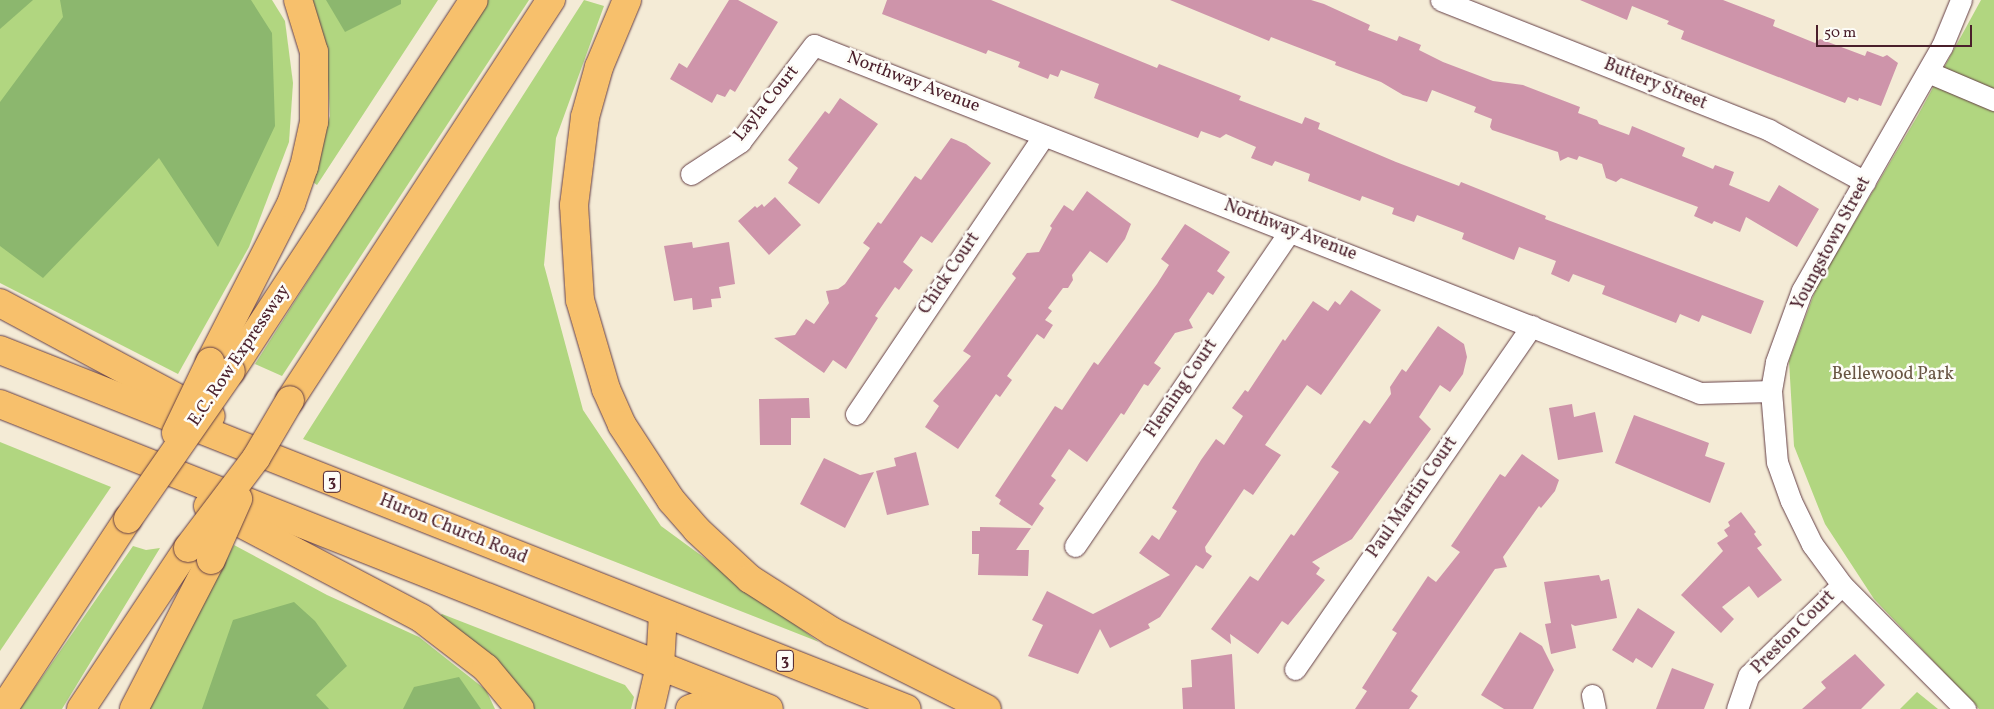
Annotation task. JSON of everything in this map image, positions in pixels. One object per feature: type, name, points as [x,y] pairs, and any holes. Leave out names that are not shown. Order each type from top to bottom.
[{"type":"highway","points":[[221,367],[291,204],[304,167],[314,122],[314,60],[306,19],[298,0]]},
{"type":"highway","name":"E.C. Row Expressway","points":[[3,709],[164,464],[200,420],[221,367],[474,0]]},
{"type":"highway","points":[[134,709],[200,554],[290,400],[551,0]]},
{"type":"highway","points":[[627,0],[599,66],[585,117],[574,205],[580,300],[603,381],[622,425],[671,500],[697,530],[750,579],[833,632],[987,709]]},
{"type":"highway","points":[[0,303],[181,397],[291,465]]},
{"type":"highway","name":"Huron Church Road","points":[[0,350],[907,709]]},
{"type":"highway","points":[[0,404],[758,705]]},
{"type":"highway","points":[[101,444],[250,531],[421,618],[486,668],[520,709]]},
{"type":"highway","points":[[81,709],[200,554]]},
{"type":"highway","points":[[650,709],[660,666],[663,614]]},
{"type":"highway","points":[[690,709],[715,700],[758,705]]},
{"type":"street","name":"Buttery Street","points":[[1441,0],[1769,130],[1865,182]]},
{"type":"street","name":"Youngstown Street","points":[[1961,0],[1942,46],[1928,72],[1802,290],[1776,362],[1771,391],[1777,462],[1791,501],[1812,544],[1842,585],[1964,709]]},
{"type":"street","name":"Northway Avenue","points":[[814,45],[1700,393],[1771,391]]},
{"type":"street","name":"Layla Court","points":[[691,174],[740,142],[814,45]]},
{"type":"street","points":[[1928,72],[1994,100]]},
{"type":"street","name":"Chick Court","points":[[856,414],[1044,135]]},
{"type":"street","name":"Fleming Court","points":[[1075,546],[1290,231]]},
{"type":"street","name":"Paul Martin Court","points":[[1295,669],[1532,326]]},
{"type":"street","name":"Preston Court","points":[[1737,709],[1750,675],[1842,585]]},
{"type":"green space","points":[[0,0],[272,0],[285,21],[293,83],[289,142],[249,247],[178,374],[0,283]]},
{"type":"green space","points":[[0,0],[33,0],[0,29]]},
{"type":"green space","points":[[60,0],[251,0],[272,33],[275,126],[218,247],[159,158],[43,278],[0,246],[0,102],[63,17]]},
{"type":"green space","points":[[311,0],[438,0],[317,185],[310,180],[330,116],[327,62]]},
{"type":"green space","points":[[326,0],[401,0],[401,4],[345,32]]},
{"type":"green space","points":[[487,0],[529,0],[282,376],[255,364]]},
{"type":"green space","points":[[584,0],[604,6],[556,138],[544,265],[583,410],[661,526],[819,642],[303,439]]},
{"type":"green space","name":"Bellewood Park","points":[[1981,0],[1994,0],[1994,709],[1979,709],[1874,599],[1825,524],[1794,446],[1789,361],[1817,286],[1918,115]]},
{"type":"green space","points":[[0,442],[111,487],[0,651]]},
{"type":"green space","points":[[234,545],[327,595],[419,637],[486,690],[495,709],[147,709]]},
{"type":"green space","points":[[133,546],[146,550],[160,548],[62,709],[20,709]]},
{"type":"green space","points":[[294,602],[315,621],[347,666],[316,695],[329,709],[202,709],[233,620]]},
{"type":"green space","points":[[442,614],[625,685],[634,697],[631,709],[530,709],[436,619]]},
{"type":"green space","points":[[459,677],[481,709],[403,709],[414,687]]},
{"type":"green space","points":[[1917,692],[1938,709],[1900,709]]},
{"type":"building","points":[[729,0],[738,0],[778,22],[735,92],[730,89],[725,97],[717,94],[712,103],[670,79],[679,63],[687,68]]},
{"type":"building","points":[[887,0],[991,0],[1157,68],[1159,64],[1241,96],[1239,100],[1302,124],[1305,117],[1320,123],[1318,129],[1396,162],[1459,186],[1461,182],[1546,216],[1545,219],[1764,301],[1751,334],[1702,315],[1699,322],[1680,314],[1676,323],[1602,294],[1605,286],[1573,274],[1569,282],[1551,274],[1556,261],[1519,247],[1514,260],[1462,239],[1464,233],[1417,215],[1414,222],[1392,214],[1394,208],[1362,196],[1360,201],[1308,181],[1310,174],[1275,161],[1272,166],[1251,158],[1256,147],[1226,134],[1220,138],[1201,131],[1198,138],[1094,98],[1099,84],[1061,70],[1058,77],[1050,74],[1048,79],[1018,67],[1020,62],[988,50],[986,54],[882,14]]},
{"type":"building","points":[[1170,0],[1311,0],[1324,4],[1370,25],[1368,30],[1397,41],[1399,36],[1421,45],[1419,50],[1443,62],[1493,81],[1523,85],[1580,107],[1578,113],[1597,120],[1599,124],[1629,135],[1632,126],[1685,148],[1682,156],[1713,169],[1715,165],[1734,172],[1729,185],[1769,202],[1779,185],[1819,209],[1797,247],[1746,217],[1740,232],[1714,221],[1712,224],[1694,216],[1698,207],[1621,178],[1616,182],[1606,178],[1602,164],[1579,156],[1577,160],[1568,157],[1560,161],[1558,152],[1492,130],[1490,127],[1492,119],[1474,112],[1476,107],[1432,90],[1427,102],[1403,95],[1381,82],[1335,65],[1336,62],[1271,37],[1269,41]]},
{"type":"building","points":[[1580,0],[1723,0],[1775,20],[1773,26],[1815,43],[1820,39],[1865,56],[1867,51],[1883,57],[1887,55],[1898,63],[1881,106],[1859,98],[1858,101],[1848,97],[1845,103],[1681,39],[1684,31],[1667,24],[1669,21],[1632,6],[1627,20]]},
{"type":"building","points":[[840,98],[878,124],[819,204],[788,183],[798,168],[788,160],[825,111],[829,114]]},
{"type":"building","points":[[951,138],[966,144],[991,163],[932,243],[921,236],[903,262],[913,270],[899,290],[895,287],[875,316],[878,318],[846,369],[833,360],[824,373],[774,338],[795,335],[806,319],[814,324],[829,303],[826,291],[838,289],[845,284],[870,248],[863,243],[878,222],[881,224],[915,176],[921,180]]},
{"type":"building","points":[[1087,191],[1131,224],[1125,239],[1107,263],[1090,251],[1072,275],[1073,280],[1068,288],[1063,288],[1048,308],[1052,311],[1045,320],[1053,325],[1044,339],[1037,334],[1007,376],[1012,380],[1000,397],[996,394],[958,449],[925,427],[939,406],[933,401],[971,356],[963,351],[1016,278],[1012,274],[1027,253],[1039,252],[1052,228],[1050,226],[1064,205],[1073,211]]},
{"type":"building","points":[[775,197],[801,225],[769,255],[738,221],[755,206],[757,208],[762,204],[764,207]]},
{"type":"building","points":[[1185,224],[1230,252],[1217,271],[1225,277],[1213,295],[1208,292],[1189,320],[1193,328],[1175,333],[1154,363],[1161,368],[1148,386],[1144,384],[1124,415],[1121,413],[1087,462],[1069,449],[1051,476],[1056,480],[1039,504],[1044,508],[1032,526],[999,504],[1001,500],[995,496],[1055,406],[1062,410],[1094,362],[1098,365],[1157,284],[1169,265],[1161,259]]},
{"type":"building","points":[[692,242],[693,248],[729,242],[735,284],[719,287],[721,298],[711,299],[712,307],[693,310],[692,298],[674,301],[664,246]]},
{"type":"building","points":[[1351,290],[1381,310],[1321,395],[1307,385],[1265,445],[1281,455],[1253,495],[1244,489],[1205,547],[1206,552],[1212,556],[1203,569],[1196,565],[1160,617],[1148,624],[1150,628],[1110,648],[1100,629],[1078,674],[1028,656],[1043,625],[1032,620],[1047,591],[1093,614],[1170,575],[1139,553],[1152,535],[1159,540],[1177,511],[1172,508],[1201,460],[1216,439],[1224,445],[1243,416],[1232,408],[1245,390],[1248,392],[1283,339],[1285,341],[1313,301],[1328,311],[1335,301],[1340,305]]},
{"type":"building","points":[[1438,326],[1464,344],[1467,357],[1463,374],[1450,392],[1440,385],[1419,417],[1431,429],[1352,539],[1312,562],[1320,568],[1316,574],[1325,580],[1288,625],[1282,621],[1258,654],[1230,634],[1231,644],[1211,629],[1250,576],[1258,581],[1291,534],[1294,536],[1339,472],[1331,467],[1364,420],[1370,424],[1391,394],[1390,387],[1402,369],[1406,372]]},
{"type":"building","points":[[809,398],[810,418],[791,418],[791,445],[760,445],[759,399]]},
{"type":"building","points":[[1572,404],[1574,417],[1595,412],[1603,452],[1558,460],[1549,408]]},
{"type":"building","points":[[1634,415],[1709,443],[1705,456],[1725,463],[1710,503],[1615,463]]},
{"type":"building","points":[[916,452],[929,505],[887,515],[876,471],[896,466],[894,458]]},
{"type":"building","points":[[1522,454],[1559,480],[1555,491],[1541,508],[1539,506],[1503,557],[1507,567],[1495,569],[1448,637],[1411,691],[1418,696],[1409,709],[1355,709],[1367,691],[1362,688],[1397,633],[1392,630],[1428,576],[1436,582],[1460,552],[1451,546],[1500,474],[1505,477]]},
{"type":"building","points":[[824,458],[860,475],[874,472],[845,528],[800,504]]},
{"type":"building","points":[[1741,512],[1756,532],[1754,534],[1762,545],[1757,548],[1782,580],[1758,598],[1749,586],[1722,607],[1734,619],[1721,633],[1681,595],[1723,551],[1717,543],[1728,536],[1724,530],[1730,526],[1728,522]]},
{"type":"building","points":[[980,527],[1031,528],[1016,550],[1029,550],[1028,576],[978,575],[979,554],[972,554],[972,531],[980,531]]},
{"type":"building","points":[[1599,575],[1601,581],[1609,579],[1617,618],[1575,626],[1571,624],[1576,648],[1551,654],[1545,624],[1551,623],[1544,582]]},
{"type":"building","points":[[1638,608],[1675,632],[1652,668],[1636,658],[1633,663],[1612,650]]},
{"type":"building","points":[[1520,632],[1542,646],[1554,670],[1533,709],[1504,709],[1481,695]]},
{"type":"building","points":[[1232,654],[1235,709],[1183,709],[1182,688],[1192,687],[1191,660]]},
{"type":"building","points":[[1855,654],[1885,685],[1861,709],[1802,709],[1826,688],[1821,682]]},
{"type":"building","points":[[1672,668],[1714,684],[1704,709],[1656,709]]}]
